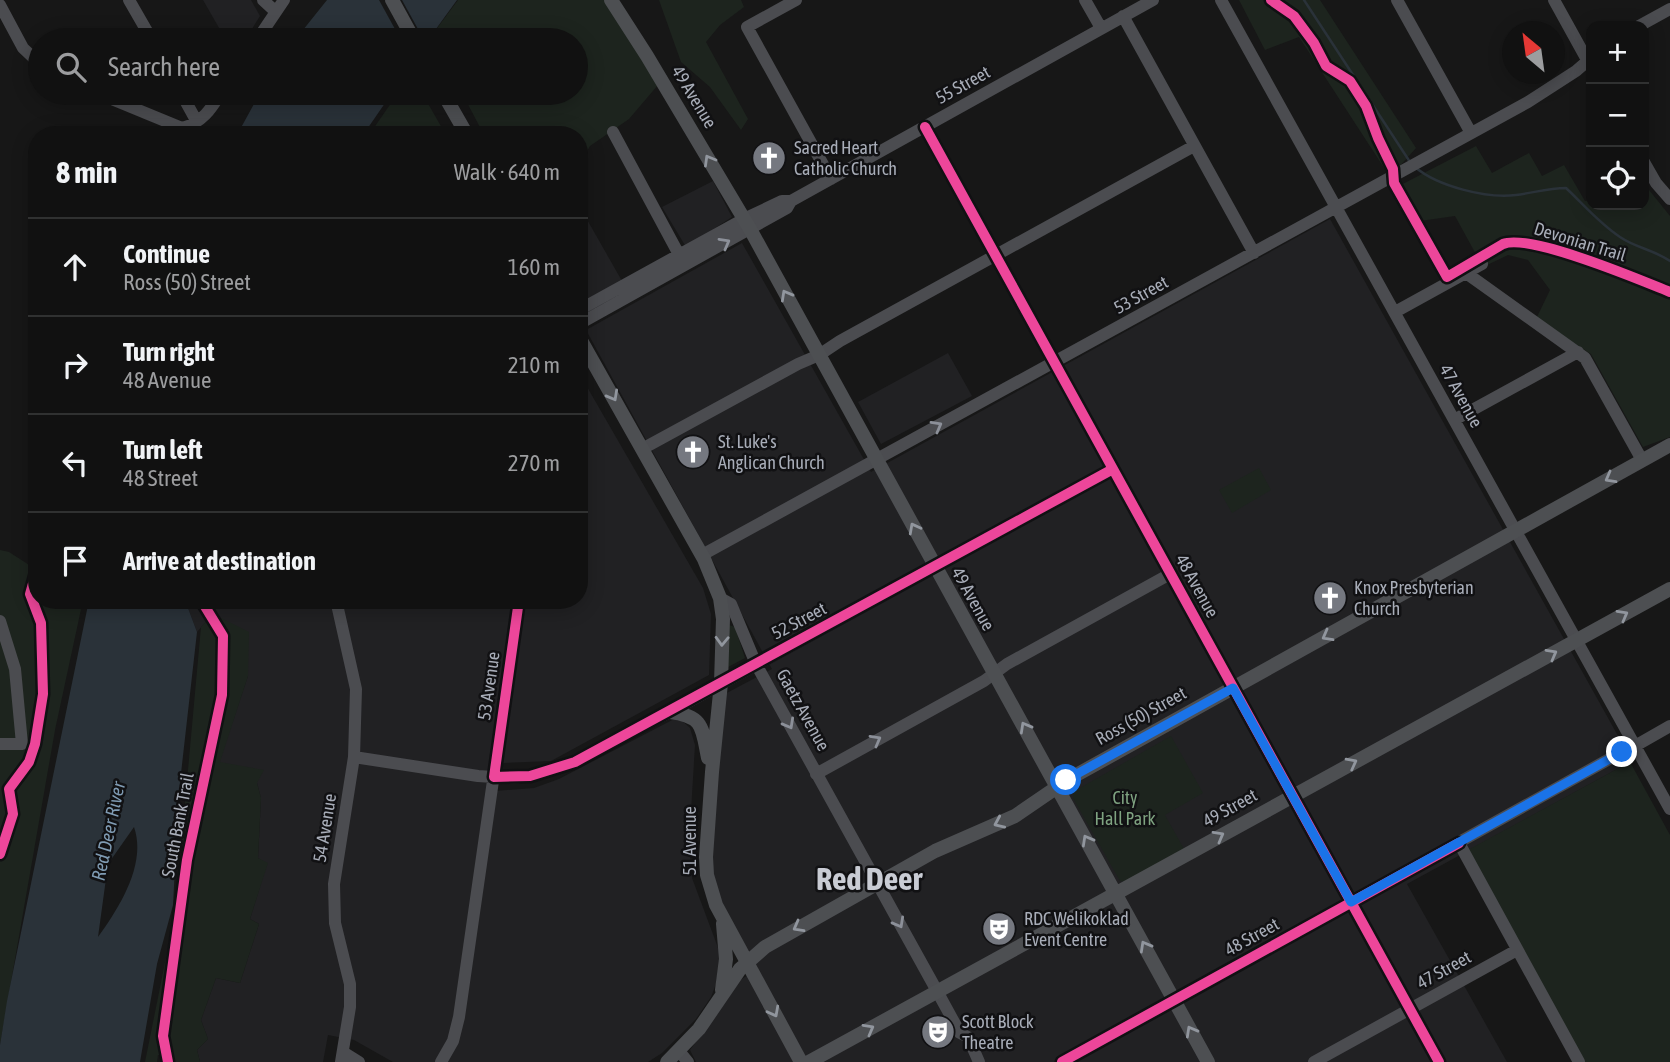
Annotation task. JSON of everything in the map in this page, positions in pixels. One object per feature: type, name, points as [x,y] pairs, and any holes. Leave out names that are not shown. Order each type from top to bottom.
[{"type":"main road","points":[[392,0],[407,28]]},
{"type":"main road","name":"49 Avenue","points":[[611,0],[648,56],[747,224],[1208,1062]]},
{"type":"main road","points":[[450,105],[462,126]]},
{"type":"main road","name":"Gaetz Avenue","points":[[588,353],[702,555],[720,598]]},
{"type":"main road","name":"Ross (50) Street","points":[[667,1062],[684,1056],[721,995],[747,962],[772,942],[954,841],[1001,823],[1057,787],[1670,445]]},
{"type":"main road","name":"49 Street","points":[[809,1062],[1670,589]]},
{"type":"main road","name":"51 Avenue","points":[[720,598],[723,619],[721,684],[706,867],[713,896],[723,917],[801,1062]]},
{"type":"main road","points":[[670,712],[689,715],[699,722],[712,772]]},
{"type":"main road","points":[[721,995],[726,958],[723,917]]},
{"type":"street","points":[[129,0],[145,28]]},
{"type":"street","points":[[263,0],[276,12]]},
{"type":"street","points":[[265,28],[284,0]]},
{"type":"street","points":[[796,0],[747,27],[831,179]]},
{"type":"street","points":[[1085,0],[1101,28]]},
{"type":"street","name":"55 Street","points":[[588,318],[682,260],[747,224],[787,208],[790,201],[1153,0]]},
{"type":"street","name":"47 Avenue","points":[[1221,0],[1670,809]]},
{"type":"street","points":[[1397,0],[1471,133]]},
{"type":"street","points":[[1554,0],[1586,55]]},
{"type":"street","points":[[0,5],[28,53]]},
{"type":"street","points":[[1648,21],[1670,9]]},
{"type":"street","points":[[1124,16],[1254,253]]},
{"type":"street","name":"53 Street","points":[[702,555],[1471,133],[1546,91],[1586,65]]},
{"type":"street","points":[[125,105],[174,126]]},
{"type":"street","points":[[188,105],[197,122]]},
{"type":"street","points":[[187,126],[207,114],[213,105]]},
{"type":"street","name":"48 Avenue","points":[[925,127],[1439,1062]]},
{"type":"street","points":[[613,132],[682,260]]},
{"type":"street","points":[[642,449],[797,364],[819,355],[850,335],[1195,146]]},
{"type":"street","points":[[1649,171],[1670,199]]},
{"type":"street","name":"55 Street","points":[[588,306],[682,260]]},
{"type":"street","points":[[1395,312],[1482,264]]},
{"type":"street","points":[[1466,273],[1578,352],[1588,362],[1642,460]]},
{"type":"street","points":[[1454,420],[1578,352]]},
{"type":"street","name":"52 Street","points":[[354,757],[494,778],[530,776],[565,766],[670,712],[1113,469]]},
{"type":"street","points":[[816,774],[1170,574]]},
{"type":"street","name":"Gaetz Avenue","points":[[720,598],[731,604],[756,664],[960,1033],[968,1037],[979,1062]]},
{"type":"street","name":"54 Avenue","points":[[338,609],[356,689],[354,757],[334,884],[335,923],[350,984],[350,1007],[342,1059]]},
{"type":"street","name":"53 Avenue","points":[[441,1062],[450,1047],[458,1023],[518,609]]},
{"type":"street","points":[[0,621],[15,669],[29,744],[0,744]]},
{"type":"street","points":[[1634,746],[1670,726]]},
{"type":"street","name":"48 Street","points":[[1062,1062],[1622,752]]},
{"type":"street","points":[[1459,843],[1574,1060]]},
{"type":"street","name":"47 Street","points":[[1314,1062],[1517,950]]},
{"type":"street","points":[[342,1059],[359,1062]]},
{"type":"shaded area","points":[[203,0],[251,0],[260,16],[252,28],[219,28]]},
{"type":"shaded area","points":[[713,181],[732,217],[686,247],[662,207]]},
{"type":"shaded area","points":[[1330,219],[1632,761],[1407,884],[1507,1062],[696,1062],[690,1050],[739,981],[758,968],[721,903],[711,867],[723,695],[772,669],[588,334],[588,329],[742,243],[871,472]]},
{"type":"shaded area","points":[[588,221],[622,281],[588,298]]},
{"type":"shaded area","points":[[948,353],[972,396],[881,444],[858,402]]},
{"type":"shaded area","points":[[588,389],[703,588],[711,614],[709,675],[551,761],[503,763],[495,791],[534,788],[559,779],[678,717],[690,728],[695,745],[689,844],[692,878],[720,953],[716,984],[711,997],[696,1019],[662,1053],[648,1062],[393,1062],[354,1040],[328,1035],[323,1062],[200,1062],[197,1050],[208,1039],[201,1020],[216,978],[240,983],[259,924],[250,919],[267,864],[258,858],[261,798],[257,783],[219,762],[248,676],[213,614],[197,632],[188,609],[588,609]]},
{"type":"green space","points":[[458,0],[607,0],[658,85],[629,119],[588,149],[588,126],[479,126],[468,105],[588,105],[588,28],[437,28]]},
{"type":"green space","points":[[659,0],[741,0],[744,7],[720,25],[706,42],[748,119],[741,130],[710,87],[681,62]]},
{"type":"green space","points":[[1239,0],[1320,0],[1416,148],[1390,177],[1299,37],[1265,50]]},
{"type":"green space","points":[[390,105],[429,105],[441,126],[375,126]]},
{"type":"green space","points":[[1476,146],[1492,173],[1529,153],[1542,176],[1564,165],[1586,201],[1586,210],[1649,210],[1649,190],[1670,216],[1670,437],[1643,447],[1591,354],[1536,319],[1550,290],[1528,260],[1508,255],[1483,267],[1455,216],[1420,221],[1395,188]]},
{"type":"green space","points":[[1259,468],[1271,490],[1232,513],[1219,490]]},
{"type":"green space","points":[[0,550],[9,552],[28,564],[28,609],[81,609],[55,730],[0,1045]]},
{"type":"green space","points":[[213,614],[249,632],[248,676],[220,762],[264,770],[257,783],[261,798],[258,858],[268,863],[250,919],[259,924],[240,983],[216,978],[201,1020],[208,1039],[197,1050],[200,1062],[171,1062],[167,1056],[158,1055],[157,1062],[145,1062],[175,913],[201,627]]},
{"type":"green space","points":[[729,625],[735,627],[745,658],[728,667]]},
{"type":"green space","name":"City Hall Park","points":[[1171,736],[1203,793],[1165,815],[1184,849],[1125,882],[1120,881],[1073,798],[1073,792]]},
{"type":"green space","points":[[1630,762],[1670,835],[1670,1062],[1584,1062],[1468,850]]},
{"type":"water","points":[[327,0],[457,0],[437,28],[305,28]]},
{"type":"water","points":[[253,105],[384,105],[369,126],[242,126]]},
{"type":"water","name":"Red Deer River","points":[[87,609],[188,609],[197,632],[179,791],[173,905],[157,964],[140,1062],[0,1062],[0,1045]],"holes":[[[134,827],[137,856],[129,885],[98,937],[108,864]]]},
{"type":"pier","points":[[379,0],[402,0],[417,28],[394,28]]},
{"type":"waterway","points":[[1304,0],[1410,162]]},
{"type":"waterway","points":[[1415,167],[1449,185],[1491,195],[1516,195],[1566,188],[1620,237],[1670,261]]},
{"type":"cycle path","name":"Devonian Trail","points":[[1271,0],[1294,16],[1314,43],[1326,66],[1350,81],[1366,106],[1393,169],[1394,183],[1447,277],[1503,244],[1517,242],[1585,259],[1670,292]]},
{"type":"cycle path","points":[[925,127],[1439,1062]]},
{"type":"cycle path","points":[[518,609],[494,777],[530,776],[575,762],[1113,469]]},
{"type":"cycle path","points":[[0,854],[13,814],[9,789],[29,762],[35,744],[43,694],[41,623],[36,609]]},
{"type":"cycle path","name":"South Bank Trail","points":[[168,1062],[163,1036],[187,860],[222,695],[223,636],[206,609]]},
{"type":"cycle path","points":[[1062,1062],[1459,843]]},
{"type":"place","name":"Sacred Heart Catholic Church","points":[[769,158]]},
{"type":"place","name":"St. Luke's Anglican Church","points":[[693,452]]},
{"type":"place","name":"Knox Presbyterian Church","points":[[1330,598]]},
{"type":"place","name":"RDC Welikoklad Event Centre","points":[[999,929]]},
{"type":"place","name":"Scott Block Theatre","points":[[938,1032]]},
{"type":"district","name":"Red Deer","points":[[869,879]]},
{"type":"route","points":[[1066,780],[1233,688],[1351,902],[1622,752]]}]
